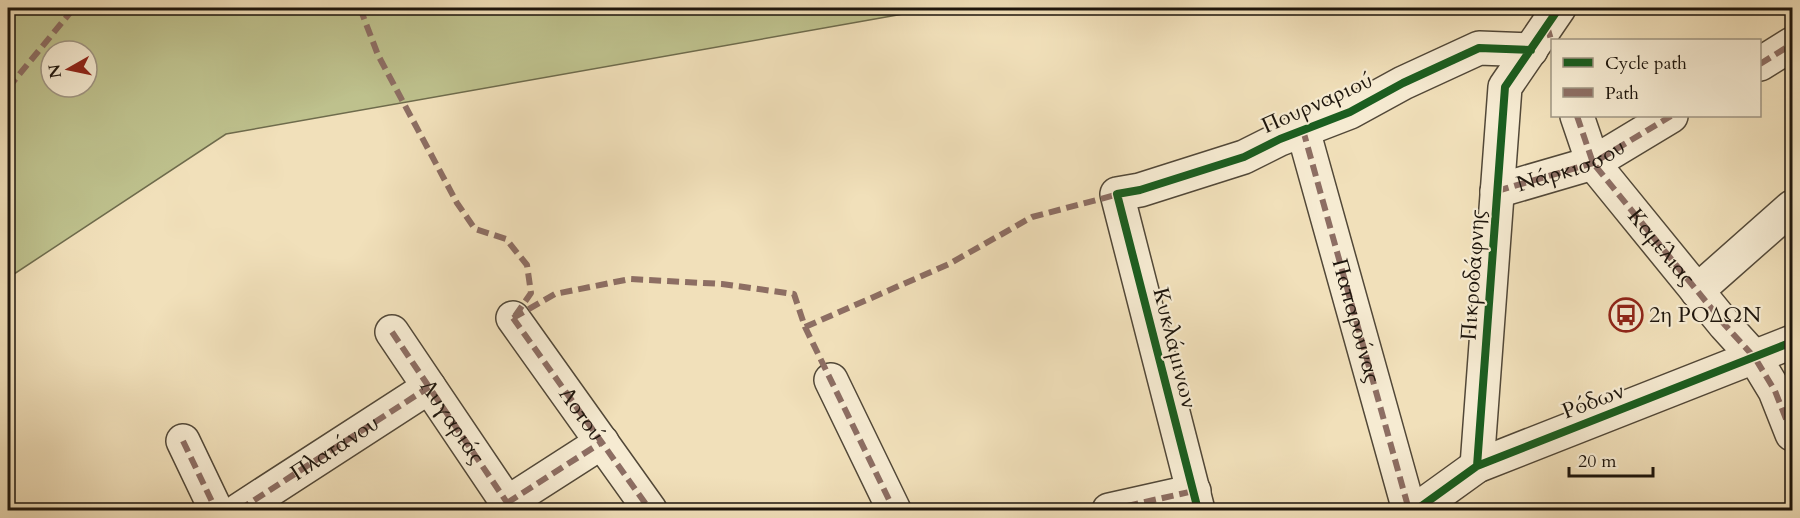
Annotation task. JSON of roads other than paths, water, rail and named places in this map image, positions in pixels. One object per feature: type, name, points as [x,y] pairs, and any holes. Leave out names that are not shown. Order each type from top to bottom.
[{"type":"street","name":"Πικροδάφνης","points":[[1477,466],[1504,87],[1547,32]]},
{"type":"street","name":"Πουρναριού","points":[[1117,194],[1140,190],[1244,157],[1280,139],[1350,112],[1403,83],[1479,48],[1547,32]]},
{"type":"street","points":[[1761,63],[1792,44]]},
{"type":"street","name":"Καμέλιας","points":[[1577,117],[1593,163],[1696,291],[1755,358],[1775,392],[1792,434]]},
{"type":"street","name":"Νάρκισσου","points":[[1497,190],[1593,163],[1669,117]]},
{"type":"street","name":"Παπαρούνας","points":[[1303,130],[1425,508]]},
{"type":"street","name":"Κυκλάμινων","points":[[1117,194],[1196,501]]},
{"type":"street","points":[[1696,291],[1792,207]]},
{"type":"street","name":"Λοτού","points":[[513,318],[650,510]]},
{"type":"street","name":"Λυγαριάς","points":[[392,332],[509,507]]},
{"type":"street","name":"Ρόδων","points":[[1425,508],[1477,466],[1792,342]]},
{"type":"street","points":[[831,380],[894,510]]},
{"type":"street","name":"Πλατάνου","points":[[239,510],[429,387]]},
{"type":"street","points":[[183,441],[216,510]]},
{"type":"street","points":[[509,507],[602,442]]},
{"type":"street","points":[[1109,510],[1196,501]]},
{"type":"place","name":"2η ΡΟΔΩΝ","points":[[1626,315]]}]
